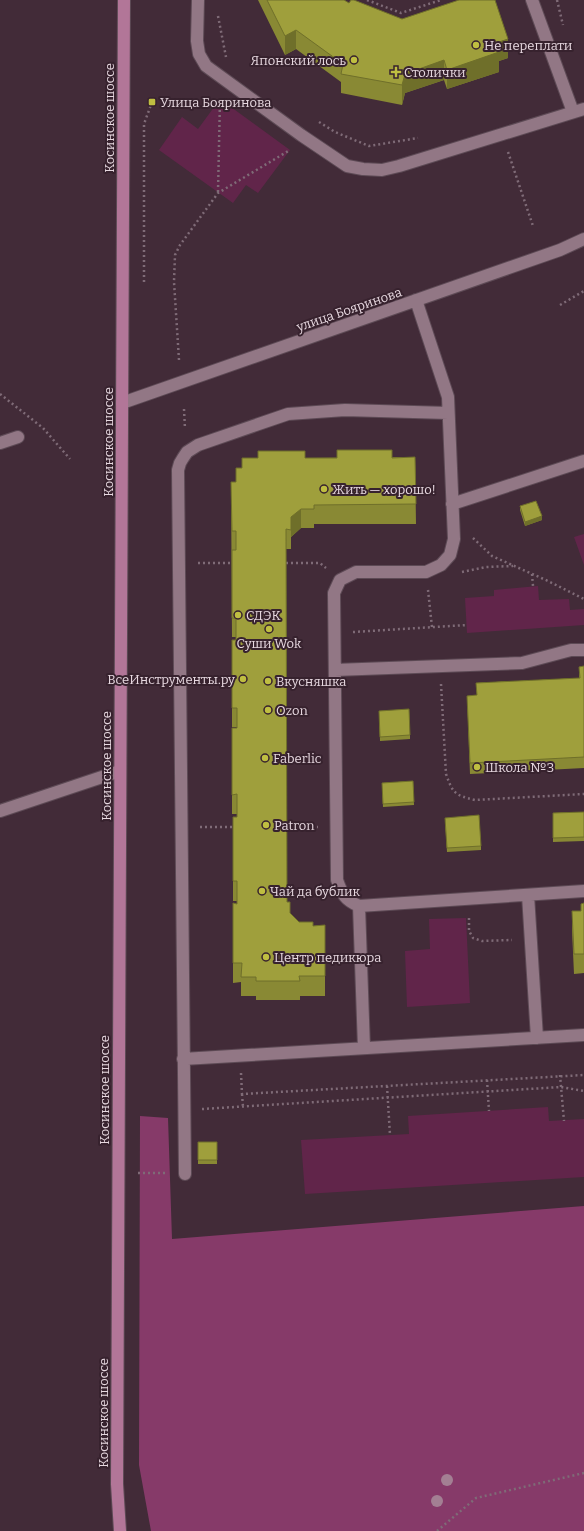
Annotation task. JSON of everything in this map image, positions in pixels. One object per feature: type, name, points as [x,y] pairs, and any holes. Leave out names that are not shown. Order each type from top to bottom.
[{"type":"main road","name":"Косинское шоссе","points":[[120,1531],[117,1484],[124,0]]},
{"type":"street","points":[[198,0],[197,41],[199,54],[206,66],[301,135],[347,166],[382,170],[578,111],[532,0]]},
{"type":"street","name":"улица Бояринова","points":[[122,403],[560,250],[584,239]]},
{"type":"street","points":[[416,300],[448,397],[454,539],[450,555],[442,565],[426,572],[356,572],[340,580],[334,593],[337,880],[341,891],[348,902],[359,906],[584,891]]},
{"type":"street","points":[[185,1174],[178,470],[180,463],[188,452],[198,445],[288,414],[345,410],[448,413]]},
{"type":"street","points":[[0,443],[18,437]]},
{"type":"street","points":[[452,504],[584,461]]},
{"type":"street","points":[[335,670],[522,663],[571,650],[584,650]]},
{"type":"street","points":[[0,811],[120,771]]},
{"type":"street","points":[[528,895],[537,1038]]},
{"type":"street","points":[[359,906],[364,1048]]},
{"type":"street","points":[[183,1059],[584,1035]]},
{"type":"path","points":[[366,0],[401,13],[441,0]]},
{"type":"path","points":[[218,14],[226,58]]},
{"type":"path","points":[[218,193],[220,99],[231,84]]},
{"type":"path","points":[[144,282],[144,124],[152,102]]},
{"type":"path","points":[[315,120],[335,132],[370,146],[423,138]]},
{"type":"path","points":[[502,134],[533,226]]},
{"type":"path","points":[[179,360],[174,282],[176,255],[180,245],[218,193],[290,150],[301,135]]},
{"type":"path","points":[[560,305],[584,291]]},
{"type":"path","points":[[0,394],[43,428],[70,459]]},
{"type":"path","points":[[184,409],[185,429]]},
{"type":"path","points":[[470,535],[492,556],[584,599]]},
{"type":"path","points":[[179,563],[236,563]]},
{"type":"path","points":[[286,563],[320,563],[340,580]]},
{"type":"path","points":[[456,573],[486,568],[513,566]]},
{"type":"path","points":[[532,574],[533,586]]},
{"type":"path","points":[[428,585],[432,627]]},
{"type":"path","points":[[335,633],[467,624]]},
{"type":"path","points":[[440,666],[446,774],[451,787],[459,796],[475,800],[584,794]]},
{"type":"path","points":[[181,827],[237,827]]},
{"type":"path","points":[[287,827],[336,827]]},
{"type":"path","points":[[468,899],[469,931],[473,938],[482,941],[531,939]]},
{"type":"path","points":[[241,1056],[243,1107]]},
{"type":"path","points":[[242,1094],[584,1074]]},
{"type":"path","points":[[560,1075],[564,1121]]},
{"type":"path","points":[[487,1080],[489,1111]]},
{"type":"path","points":[[387,1086],[390,1135]]},
{"type":"path","points":[[184,1110],[388,1099],[561,1087],[584,1091]]},
{"type":"path","points":[[137,1173],[185,1174]]},
{"type":"path","points":[[437,1531],[476,1498],[584,1473]]},
{"type":"shaded area","points":[[220,99],[290,150],[258,193],[246,185],[233,203],[159,150],[182,117],[198,129]]},
{"type":"shaded area","points":[[584,534],[584,565],[574,537]]},
{"type":"shaded area","points":[[538,586],[539,600],[569,599],[570,610],[584,609],[584,625],[467,633],[465,598],[494,596],[494,590]]},
{"type":"shaded area","points":[[466,918],[470,1003],[407,1007],[405,951],[430,949],[429,919]]},
{"type":"shaded area","points":[[548,1107],[549,1121],[584,1119],[584,1177],[305,1194],[301,1140],[409,1134],[408,1116]]},
{"type":"shaded area","points":[[140,1116],[168,1118],[172,1239],[584,1206],[584,1531],[151,1531],[139,1465]]},
{"type":"building","points":[[267,0],[344,0],[349,3],[351,0],[354,0],[402,19],[459,0],[495,0],[508,39],[496,43],[499,52],[447,70],[444,60],[405,74],[402,85],[341,74],[343,64],[296,30],[285,36]]},
{"type":"building","points":[[337,450],[392,450],[392,458],[415,457],[416,504],[314,505],[314,509],[301,509],[291,517],[291,530],[286,529],[287,902],[290,902],[290,913],[299,922],[313,922],[313,926],[325,925],[325,976],[299,976],[300,981],[256,981],[256,977],[241,977],[242,963],[233,963],[233,903],[237,904],[237,881],[233,881],[233,817],[237,817],[237,794],[232,795],[232,728],[237,728],[237,708],[232,708],[232,640],[236,640],[236,618],[232,618],[232,550],[236,550],[236,531],[232,531],[231,482],[236,482],[236,468],[242,468],[242,458],[258,458],[258,451],[305,451],[305,458],[337,458]]},
{"type":"building","points":[[536,501],[542,516],[525,522],[520,506]]},
{"type":"building","points":[[584,666],[584,757],[470,763],[467,696],[477,695],[476,683],[580,678],[579,667]]},
{"type":"building","points":[[409,709],[410,735],[380,737],[379,711]]},
{"type":"building","points":[[413,781],[414,802],[383,804],[382,783]]},
{"type":"building","points":[[584,812],[584,837],[553,838],[553,813]]},
{"type":"building","points":[[479,815],[481,846],[447,848],[445,818]]},
{"type":"building","points":[[584,903],[584,954],[574,954],[572,911],[581,911],[581,904]]},
{"type":"building","points":[[198,1142],[217,1142],[217,1160],[198,1160]]},
{"type":"place","name":"Не переплати","points":[[476,45]]},
{"type":"place","name":"Японский лось","points":[[354,60]]},
{"type":"place","name":"Столички","points":[[396,72]]},
{"type":"place","name":"Улица Бояринова","points":[[152,102]]},
{"type":"place","name":"Жить — хорошо!","points":[[324,489]]},
{"type":"place","name":"СДЭК","points":[[238,615]]},
{"type":"place","name":"Суши Wok","points":[[269,629]]},
{"type":"place","name":"ВсеИнструменты.ру","points":[[243,679]]},
{"type":"place","name":"Вкусняшка","points":[[268,681]]},
{"type":"place","name":"Ozon","points":[[268,710]]},
{"type":"place","name":"Faberlic","points":[[265,758]]},
{"type":"place","name":"Школа №3","points":[[477,767]]},
{"type":"place","name":"Patron","points":[[266,825]]},
{"type":"place","name":"Чай да бублик","points":[[262,891]]},
{"type":"place","name":"Центр педикюра","points":[[266,957]]}]
